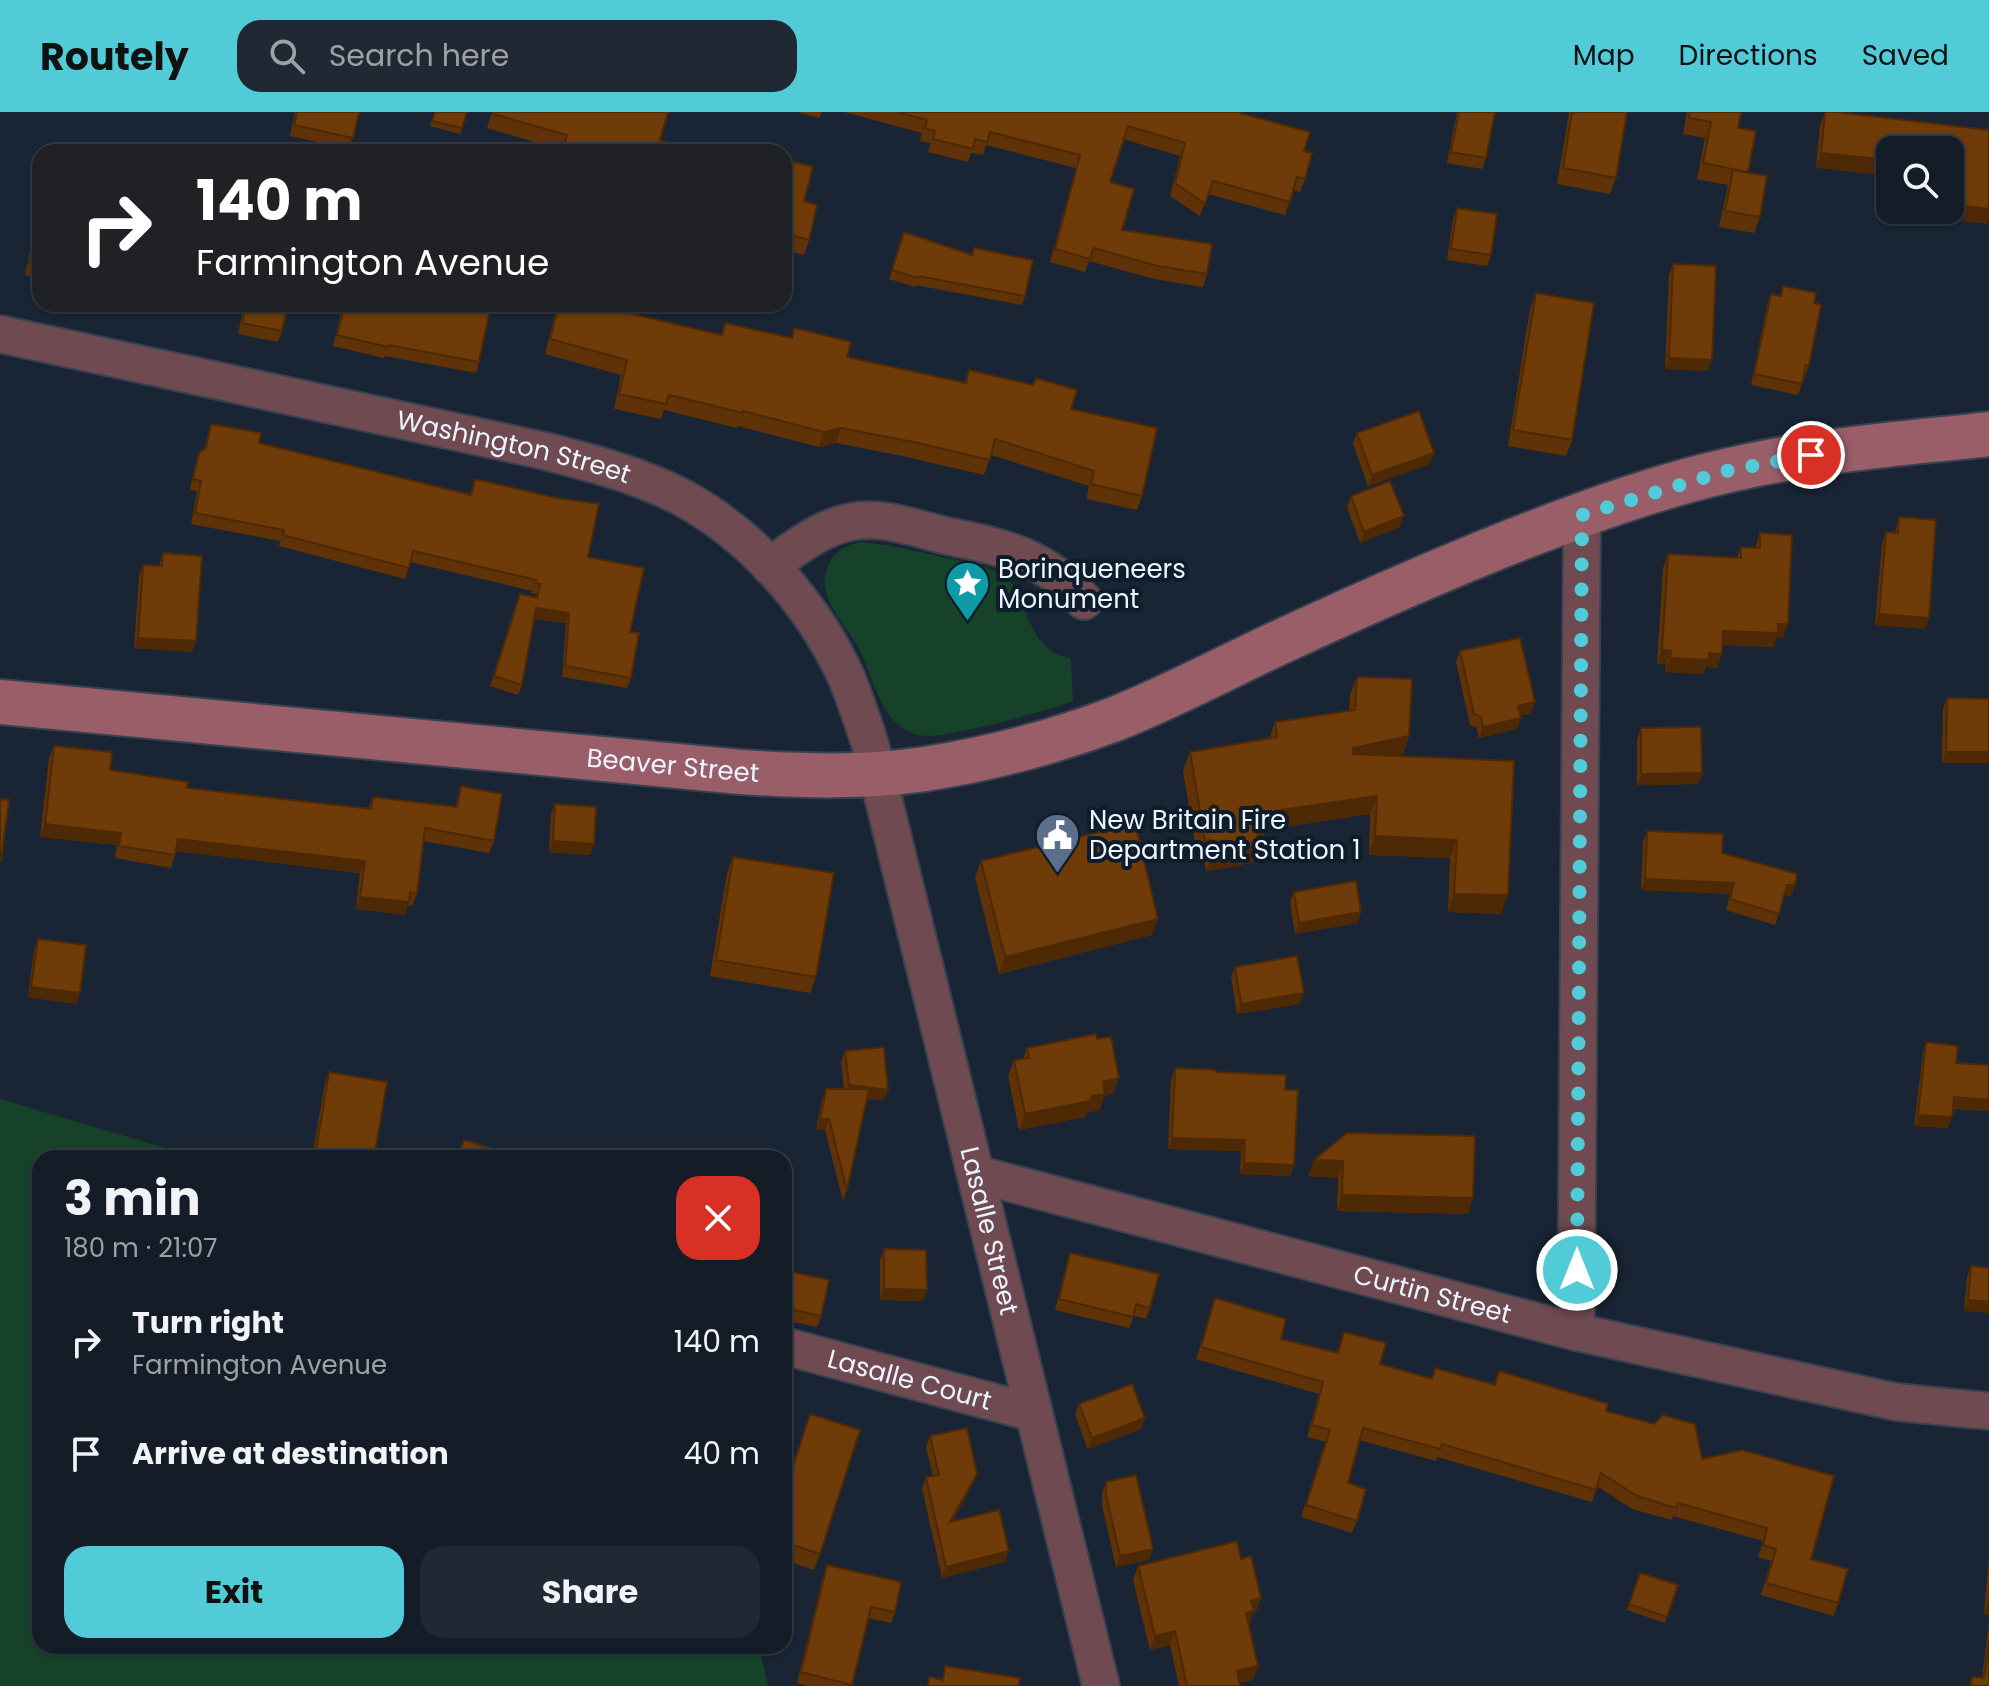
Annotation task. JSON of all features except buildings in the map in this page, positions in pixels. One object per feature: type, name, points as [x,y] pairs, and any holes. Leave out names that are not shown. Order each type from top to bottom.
[{"type":"main road","name":"Beaver Street","points":[[0,702],[741,772],[810,776],[878,774],[959,763],[1085,729],[1451,566],[1582,515],[1701,478],[1747,466],[1840,451],[1989,434]]},
{"type":"street","name":"Washington Street","points":[[0,334],[545,451],[653,484],[693,505],[734,533],[770,566],[810,614],[844,672],[862,717],[878,774]]},
{"type":"street","points":[[1576,1332],[1582,515]]},
{"type":"street","points":[[770,566],[830,528],[854,521],[878,521],[1018,554],[1055,574],[1084,601]]},
{"type":"street","name":"Lasalle Street","points":[[878,774],[1101,1686]]},
{"type":"street","name":"Curtin Street","points":[[976,1174],[1576,1332],[1896,1402],[1989,1411]]},
{"type":"street","name":"Lasalle Court","points":[[792,1348],[1034,1413]]},
{"type":"green space","points":[[861,542],[980,565],[1009,580],[1019,593],[1038,638],[1052,652],[1071,659],[1073,701],[1034,714],[949,734],[924,736],[905,730],[895,722],[880,699],[858,647],[827,594],[826,572],[831,560],[844,548]]},
{"type":"green space","points":[[0,1099],[172,1150],[32,1150],[32,1654],[761,1654],[768,1686],[0,1686]]},
{"type":"place","name":"Borinqueneers Monument","points":[[967,623]]},
{"type":"place","name":"New Britain Fire Department Station 1","points":[[1058,874]]},
{"type":"route","points":[[1577,1270],[1582,515],[1726,471],[1811,455]]}]
